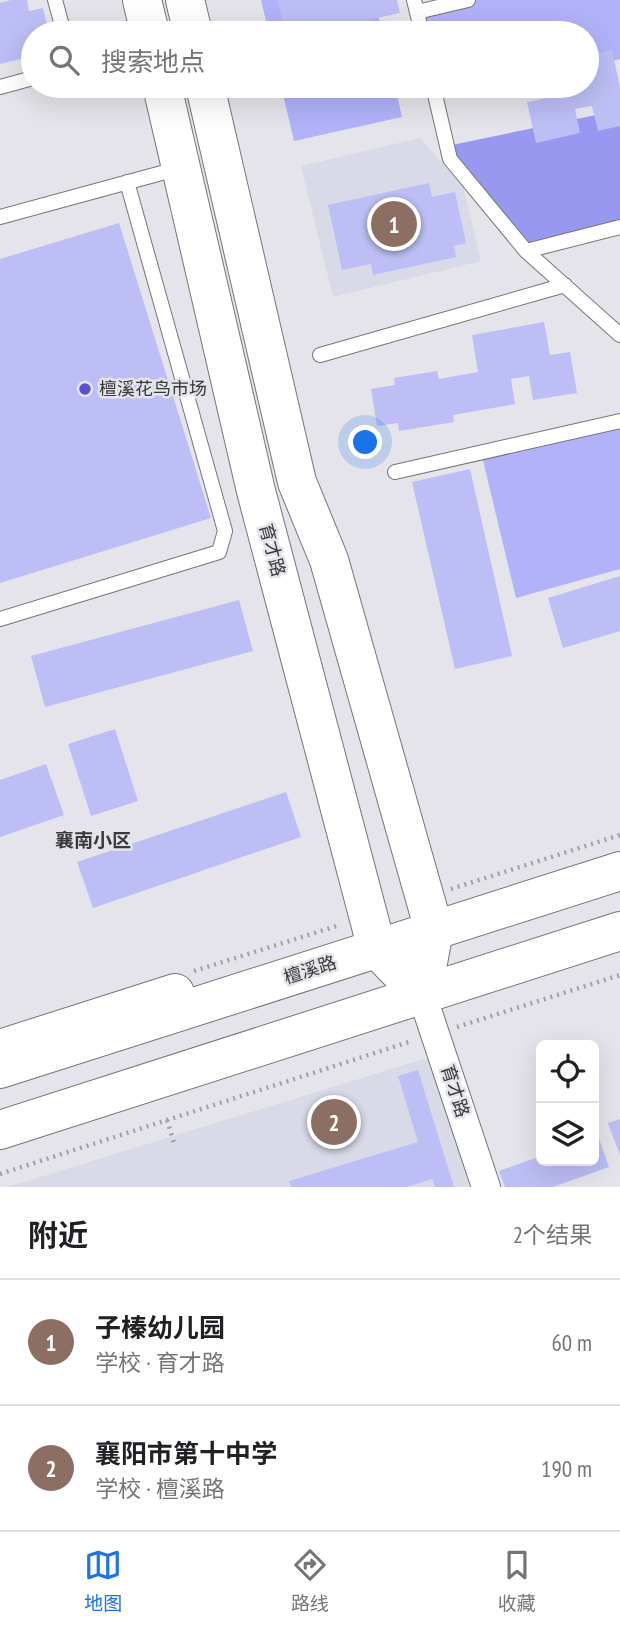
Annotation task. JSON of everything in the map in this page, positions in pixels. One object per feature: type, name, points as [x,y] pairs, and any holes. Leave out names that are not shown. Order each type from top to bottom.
[{"type":"street","points":[[142,0],[147,21]]},
{"type":"street","points":[[185,0],[190,21]]},
{"type":"street","name":"育才路","points":[[165,98],[256,491],[373,932],[429,1013],[486,1187]]},
{"type":"street","name":"育才路","points":[[208,98],[297,482],[329,560],[429,914],[429,1013]]},
{"type":"street","points":[[429,914],[620,851]]},
{"type":"street","name":"檀溪路","points":[[0,1069],[373,932],[429,914],[620,871]]},
{"type":"street","points":[[0,1130],[429,1013],[620,931]]},
{"type":"street","points":[[0,1048],[373,932]]},
{"type":"street","points":[[0,1148],[429,1013],[620,949]]},
{"type":"lane","points":[[55,0],[61,21]]},
{"type":"lane","points":[[415,6],[468,0]]},
{"type":"lane","points":[[0,87],[21,81]]},
{"type":"lane","points":[[436,98],[450,159],[526,251],[620,335]]},
{"type":"lane","points":[[0,217],[181,167]]},
{"type":"lane","points":[[0,619],[219,552],[225,531],[127,182]]},
{"type":"lane","points":[[526,251],[620,227]]},
{"type":"lane","points":[[320,355],[565,285]]},
{"type":"lane","points":[[395,472],[620,421]]},
{"type":"path","points":[[429,914],[620,835]]},
{"type":"path","points":[[187,973],[373,932]]},
{"type":"path","points":[[0,1174],[167,1120],[429,1013],[620,975]]},
{"type":"path","points":[[167,1120],[174,1143]]},
{"type":"shaded area","points":[[261,0],[375,0],[379,21],[266,21]]},
{"type":"shaded area","points":[[468,0],[620,0],[620,59],[599,64],[599,21],[419,21],[417,12]]},
{"type":"shaded area","points":[[284,98],[398,98],[402,117],[294,141]]},
{"type":"shaded area","points":[[620,110],[620,227],[526,251],[447,146]]},
{"type":"shaded area","points":[[420,138],[463,186],[481,261],[333,297],[301,166]]},
{"type":"shaded area","points":[[620,421],[620,569],[516,598],[481,452]]},
{"type":"shaded area","points":[[430,1057],[469,1187],[8,1187]]},
{"type":"building","points":[[27,0],[29,11],[43,8],[46,21],[21,21],[21,59],[0,64],[0,3]]},
{"type":"building","points":[[278,0],[397,0],[400,13],[363,21],[282,21]]},
{"type":"building","points":[[612,50],[620,87],[620,126],[598,131],[592,106],[575,109],[580,133],[536,143],[527,102],[547,98],[599,98],[599,53]]},
{"type":"building","points":[[429,183],[432,197],[455,192],[466,243],[454,246],[456,257],[373,275],[371,264],[342,270],[328,205]]},
{"type":"building","name":"檀溪花鸟市场","points":[[119,223],[211,518],[0,583],[0,259]]},
{"type":"building","points":[[544,322],[550,355],[570,352],[577,393],[533,400],[529,376],[511,379],[515,404],[453,415],[454,422],[399,431],[398,423],[377,426],[371,389],[395,385],[394,378],[437,371],[439,379],[478,372],[472,335]]},
{"type":"building","points":[[470,469],[512,656],[455,669],[412,482]]},
{"type":"building","points":[[620,576],[620,631],[563,648],[548,598]]},
{"type":"building","points":[[239,600],[253,651],[45,707],[31,656]]},
{"type":"building","points":[[115,729],[138,801],[91,816],[68,744]]},
{"type":"building","points":[[46,764],[64,815],[0,837],[0,780]]},
{"type":"building","points":[[286,792],[301,837],[93,908],[77,862]]},
{"type":"building","points":[[418,1070],[454,1187],[435,1187],[432,1179],[407,1187],[291,1187],[289,1181],[418,1142],[398,1076]]},
{"type":"building","points":[[620,1119],[620,1155],[608,1123]]},
{"type":"building","points":[[599,1139],[609,1167],[553,1187],[505,1187],[499,1171],[536,1158],[536,1166],[599,1166]]},
{"type":"place","name":"子榛幼儿园","points":[[394,224]]},
{"type":"place","name":"檀溪花鸟市场","points":[[85,389]]},
{"type":"place","name":"襄阳市第十中学","points":[[334,1122]]},
{"type":"district","name":"襄南小区","points":[[93,840]]}]
